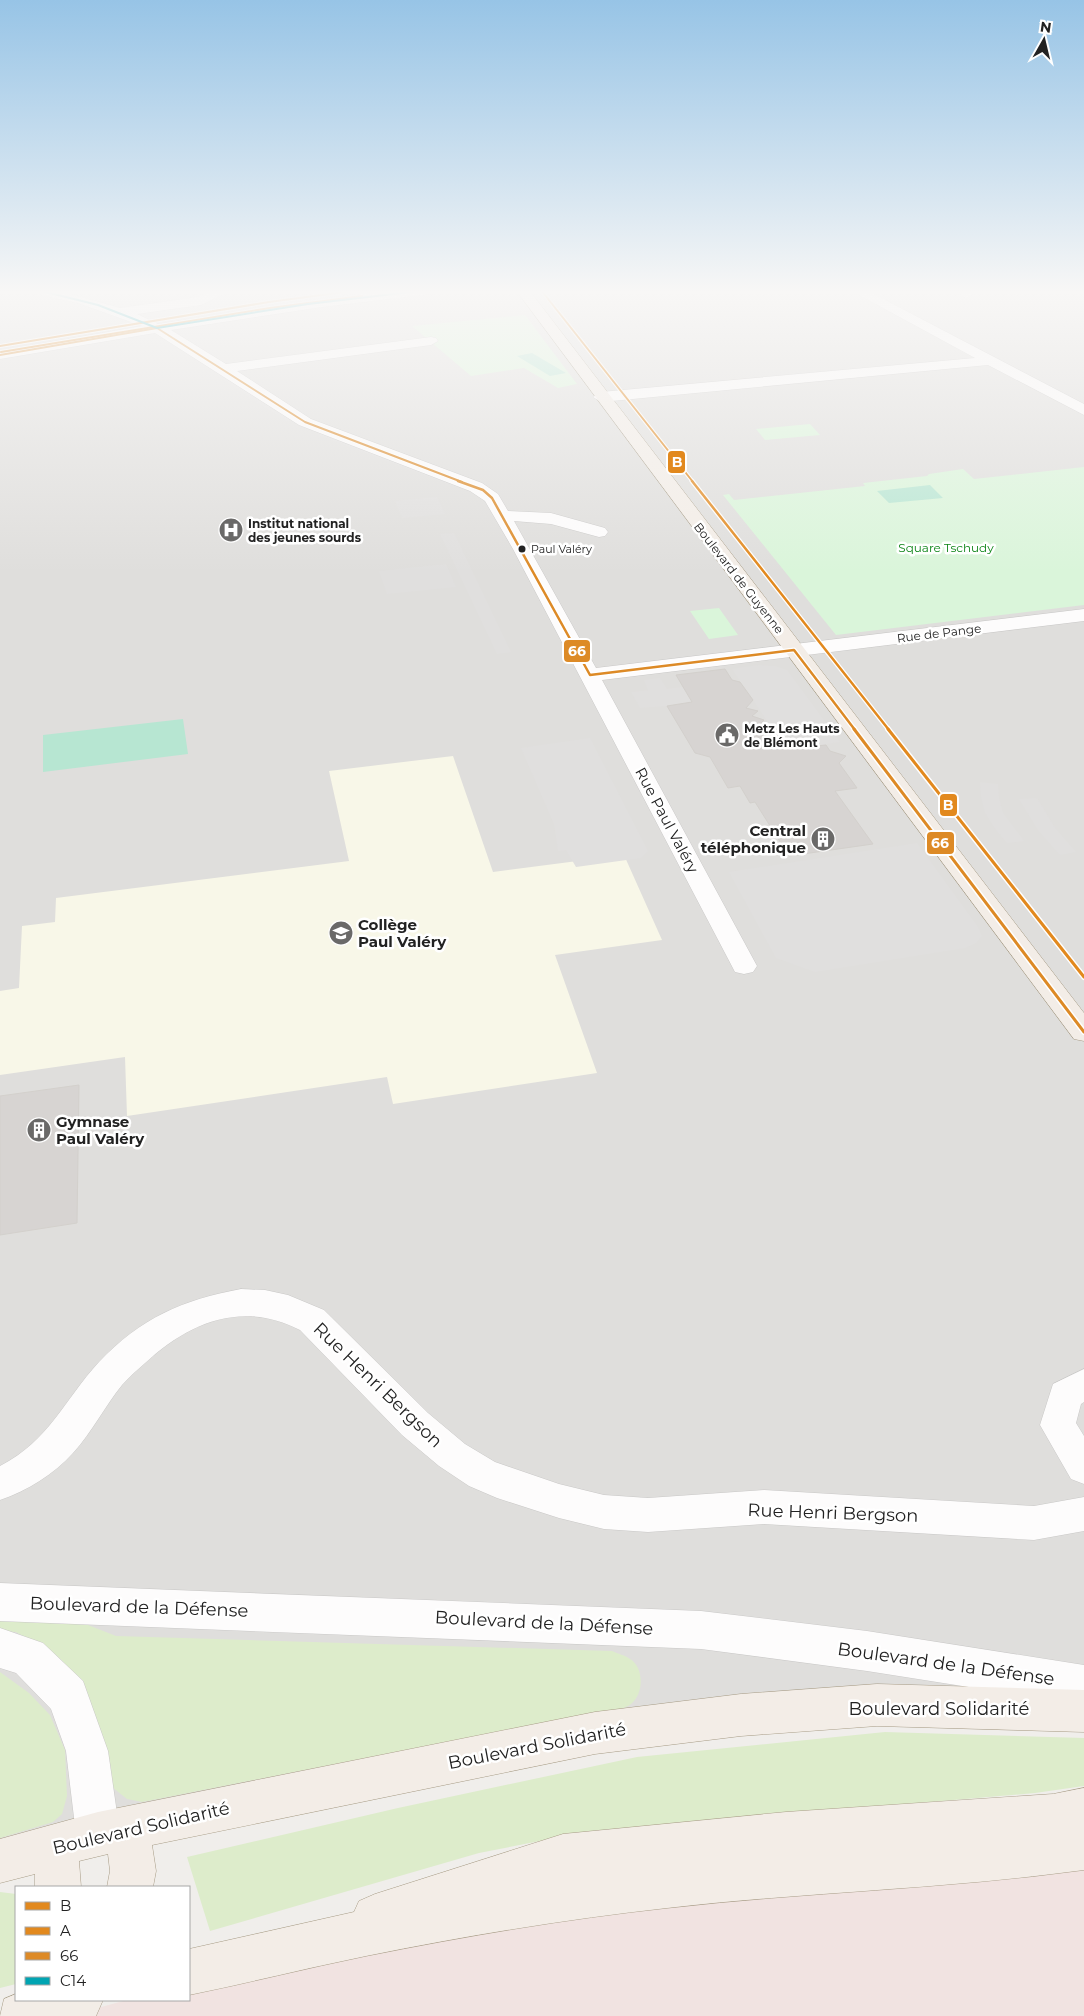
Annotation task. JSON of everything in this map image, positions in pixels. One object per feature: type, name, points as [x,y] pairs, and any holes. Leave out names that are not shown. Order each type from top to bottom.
[{"type":"main road","name":"Boulevard de Guyenne","points":[[591,384],[1084,1032]]},
{"type":"main road","name":"Boulevard Solidarité","points":[[0,1861],[57,1866],[113,1832],[605,1732],[741,1715],[878,1705],[1084,1710]]},
{"type":"main road","points":[[245,1958],[563,1856],[786,1834],[1053,1816],[1084,1810]]},
{"type":"main road","points":[[113,1832],[133,1871],[130,1886]]},
{"type":"main road","points":[[190,1972],[245,1958],[387,1929],[584,1896],[669,1885],[964,1862],[1084,1848]]},
{"type":"street","name":"Rue Paul Valéry","points":[[245,384],[305,422],[483,490],[492,498],[590,675],[744,966]]},
{"type":"street","points":[[601,397],[741,384]]},
{"type":"street","points":[[1034,384],[1084,410]]},
{"type":"street","points":[[502,516],[529,515],[558,518],[599,532]]},
{"type":"street","name":"Rue de Pange","points":[[590,675],[1084,615]]},
{"type":"street","name":"Rue Henri Bergson","points":[[0,1484],[23,1472],[60,1442],[111,1373],[149,1338],[181,1318],[209,1308],[240,1302],[265,1303],[288,1308],[312,1320],[415,1424],[452,1455],[482,1474],[510,1486],[559,1501],[604,1512],[648,1515],[764,1507],[1034,1523],[1084,1514]]},
{"type":"street","points":[[1084,1384],[1066,1395],[1058,1425],[1084,1468]]},
{"type":"street","name":"Boulevard de la Défense","points":[[0,1602],[701,1630],[867,1651],[1084,1684]]},
{"type":"street","points":[[0,1648],[29,1657],[68,1696],[113,1832]]},
{"type":"shaded area","points":[[0,384],[1084,384],[1084,1711],[741,1715],[0,1861]]},
{"type":"shaded area","points":[[231,384],[236,384],[292,421],[286,421]]},
{"type":"shaded area","points":[[319,432],[455,484],[448,484],[318,435]]},
{"type":"shaded area","points":[[437,497],[445,514],[402,518],[395,501]]},
{"type":"shaded area","points":[[454,533],[511,652],[497,654],[440,534]]},
{"type":"shaded area","points":[[446,564],[456,587],[387,594],[379,571]]},
{"type":"shaded area","points":[[758,665],[775,666],[787,670],[840,742],[787,750],[732,669]]},
{"type":"shaded area","points":[[660,678],[667,689],[683,687],[694,704],[640,708],[631,692],[648,690],[644,680]]},
{"type":"shaded area","points":[[590,738],[648,851],[641,858],[576,867],[566,850],[558,851],[554,824],[521,748]]},
{"type":"shaded area","name":"Collège Paul Valéry","points":[[453,756],[493,872],[624,855],[662,940],[555,955],[597,1073],[393,1104],[387,1077],[127,1116],[125,1057],[0,1075],[0,991],[19,988],[22,926],[55,922],[56,898],[349,861],[329,771]]},
{"type":"shaded area","points":[[980,782],[998,784],[1003,813],[1024,841],[1007,843],[996,830],[985,813]]},
{"type":"shaded area","points":[[1037,798],[1055,828],[1076,852],[1060,855],[1038,830],[1019,799]]},
{"type":"shaded area","points":[[917,843],[978,927],[982,936],[976,943],[965,948],[815,972],[776,958],[729,872]]},
{"type":"shaded area","points":[[1084,1848],[1084,2016],[68,2016],[123,2001],[190,2001],[190,1983],[387,1929]]},
{"type":"green space","points":[[551,384],[577,384],[558,388]]},
{"type":"green space","points":[[810,424],[820,435],[765,440],[756,429]]},
{"type":"green space","name":"Square Tschudy","points":[[1084,467],[1084,605],[836,635],[723,495],[729,494],[734,500],[865,486],[863,483],[927,476],[929,474],[963,469],[974,479]]},
{"type":"green space","points":[[930,485],[943,498],[889,503],[877,491]]},
{"type":"green space","points":[[719,608],[738,635],[709,639],[690,611]]},
{"type":"green space","points":[[183,719],[188,754],[43,772],[43,735]]},
{"type":"green space","points":[[0,1612],[60,1614],[116,1636],[612,1651],[626,1656],[638,1667],[641,1685],[634,1701],[627,1707],[617,1710],[598,1712],[142,1802],[127,1799],[112,1787],[43,1648],[16,1632],[0,1631]]},
{"type":"green space","points":[[0,1672],[29,1693],[50,1715],[65,1750],[67,1796],[62,1814],[53,1822],[0,1838]]},
{"type":"green space","points":[[885,1732],[1084,1738],[1084,1786],[1035,1793],[591,1831],[479,1853],[210,1931],[187,1857],[398,1808],[637,1757]]},
{"type":"green space","points":[[0,1892],[15,1894],[15,1984],[0,1988]]},
{"type":"building","name":"Metz Les Hauts de Blémont","points":[[725,669],[732,680],[740,682],[753,700],[746,708],[758,711],[752,716],[764,720],[758,726],[770,730],[765,736],[807,747],[826,745],[830,751],[846,756],[839,763],[857,788],[835,791],[873,844],[789,856],[755,802],[750,803],[740,786],[728,788],[710,757],[695,753],[667,706],[692,702],[676,675]]},
{"type":"building","name":"Gymnase Paul Valéry","points":[[79,1085],[77,1223],[0,1235],[0,1096]]},
{"type":"transit line","name":"66","points":[[245,384],[305,422],[483,490],[492,498],[522,549],[590,675],[794,650],[1084,1032]]},
{"type":"transit line","name":"B","points":[[615,384],[1084,977]]},
{"type":"place","name":"Institut national des jeunes sourds","points":[[231,530]]},
{"type":"place","name":"Paul Valéry","points":[[522,549]]},
{"type":"place","name":"Metz Les Hauts de Blémont","points":[[727,735]]},
{"type":"place","name":"Central téléphonique","points":[[823,839]]},
{"type":"place","name":"Collège Paul Valéry","points":[[341,933]]},
{"type":"place","name":"Gymnase Paul Valéry","points":[[39,1130]]}]
